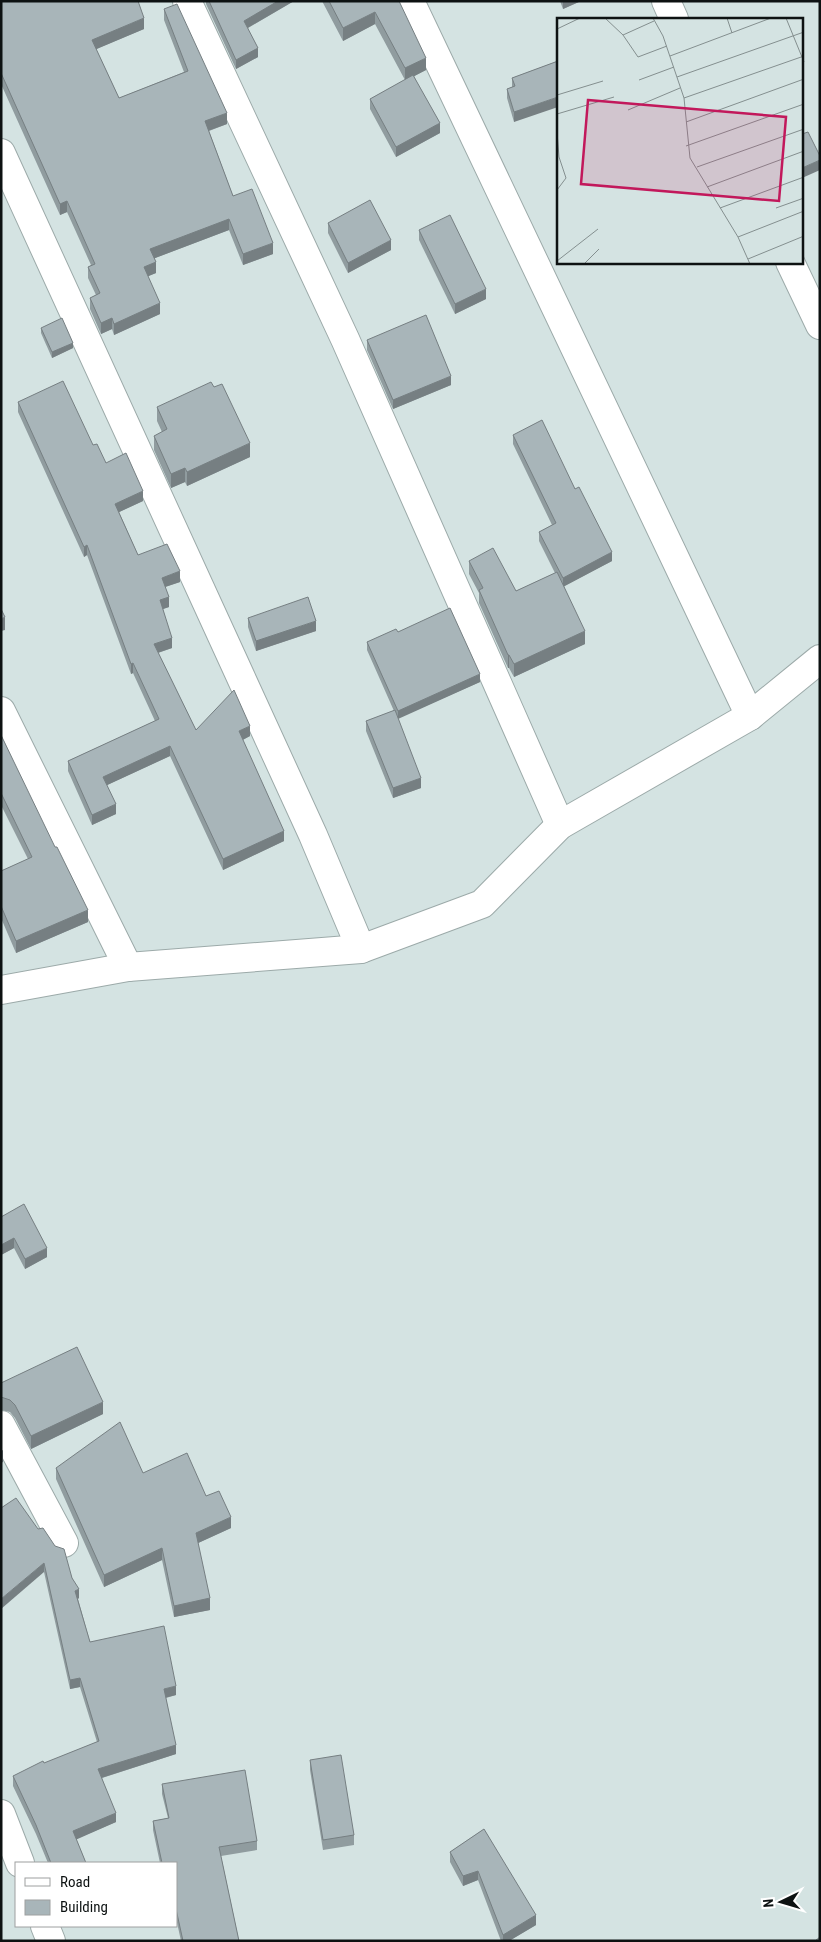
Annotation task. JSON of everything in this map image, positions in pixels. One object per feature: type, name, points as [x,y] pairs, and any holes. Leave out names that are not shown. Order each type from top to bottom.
[{"type":"street","points":[[186,1],[345,338],[560,825]]},
{"type":"street","points":[[410,1],[750,716]]},
{"type":"street","points":[[666,1],[674,18]]},
{"type":"street","points":[[1,153],[309,826],[361,950]]},
{"type":"street","points":[[791,264],[820,325]]},
{"type":"street","points":[[1,990],[128,967],[361,950],[482,904],[560,825],[750,716],[820,659]]},
{"type":"street","points":[[1,712],[128,967]]},
{"type":"street","points":[[1,1425],[64,1543]]},
{"type":"street","points":[[1,1814],[20,1862]]},
{"type":"street","points":[[45,1927],[51,1941]]},
{"type":"building","points":[[1,1],[138,1],[144,18],[92,40],[119,98],[188,71],[164,9],[177,4],[227,113],[205,121],[233,196],[252,189],[273,243],[243,254],[229,219],[150,249],[156,262],[144,267],[160,303],[114,324],[112,318],[101,323],[90,298],[100,293],[88,267],[95,264],[67,201],[60,204],[1,73]]},
{"type":"building","points":[[209,1],[278,1],[244,21],[258,48],[236,60]]},
{"type":"building","points":[[329,1],[399,1],[426,58],[405,68],[375,12],[343,28]]},
{"type":"building","points":[[557,61],[557,97],[514,112],[507,89],[515,86],[512,78]]},
{"type":"building","points":[[413,75],[440,123],[396,147],[370,99]]},
{"type":"building","points":[[808,132],[820,156],[820,160],[804,167],[804,133]]},
{"type":"building","points":[[370,200],[391,240],[348,263],[328,223]]},
{"type":"building","points":[[450,215],[486,289],[455,304],[419,230]]},
{"type":"building","points":[[426,315],[451,376],[393,400],[367,340]]},
{"type":"building","points":[[62,318],[73,343],[52,352],[41,328]]},
{"type":"building","points":[[63,381],[93,445],[97,444],[106,463],[126,453],[143,491],[115,504],[138,555],[167,544],[180,571],[162,578],[169,597],[160,600],[172,638],[154,644],[196,730],[234,690],[250,726],[239,731],[284,831],[223,859],[170,746],[103,777],[116,804],[92,815],[68,761],[159,719],[133,663],[131,664],[87,545],[84,547],[18,402]]},
{"type":"building","points":[[211,382],[214,387],[222,384],[250,443],[187,472],[185,468],[171,474],[154,436],[167,429],[157,407]]},
{"type":"building","points":[[542,420],[575,489],[579,487],[612,552],[563,578],[539,532],[556,523],[513,435]]},
{"type":"building","points":[[493,548],[516,591],[557,572],[585,631],[514,664],[508,655],[479,590],[483,588],[469,561]]},
{"type":"building","points":[[308,597],[316,621],[256,641],[248,618]]},
{"type":"building","points":[[450,608],[480,674],[398,711],[367,642],[396,629],[398,632]]},
{"type":"building","points":[[1,609],[5,617],[1,619]]},
{"type":"building","points":[[395,710],[421,778],[393,788],[366,721]]},
{"type":"building","points":[[1,735],[55,847],[57,847],[88,910],[16,941],[1,906],[1,871],[32,857],[1,793]]},
{"type":"building","points":[[24,1204],[47,1248],[25,1259],[14,1238],[1,1245],[1,1217]]},
{"type":"building","points":[[77,1347],[103,1402],[31,1436],[15,1405],[10,1400],[1,1397],[1,1383]]},
{"type":"building","points":[[120,1422],[143,1473],[187,1453],[206,1496],[219,1491],[231,1517],[196,1533],[210,1598],[174,1606],[162,1548],[104,1575],[56,1468]]},
{"type":"building","points":[[16,1498],[38,1529],[43,1528],[55,1546],[64,1549],[72,1578],[79,1589],[75,1591],[90,1642],[164,1626],[176,1686],[164,1689],[176,1745],[98,1769],[116,1813],[73,1831],[86,1862],[51,1862],[13,1776],[43,1761],[44,1763],[99,1741],[80,1678],[70,1680],[44,1563],[1,1599],[1,1508]]},
{"type":"building","points":[[341,1755],[354,1835],[323,1840],[310,1760]]},
{"type":"building","points":[[245,1770],[257,1841],[219,1847],[239,1941],[183,1941],[178,1918],[178,1862],[162,1862],[153,1821],[169,1818],[162,1784]]},
{"type":"building","points":[[484,1829],[536,1915],[503,1935],[478,1871],[463,1876],[450,1852]]}]
